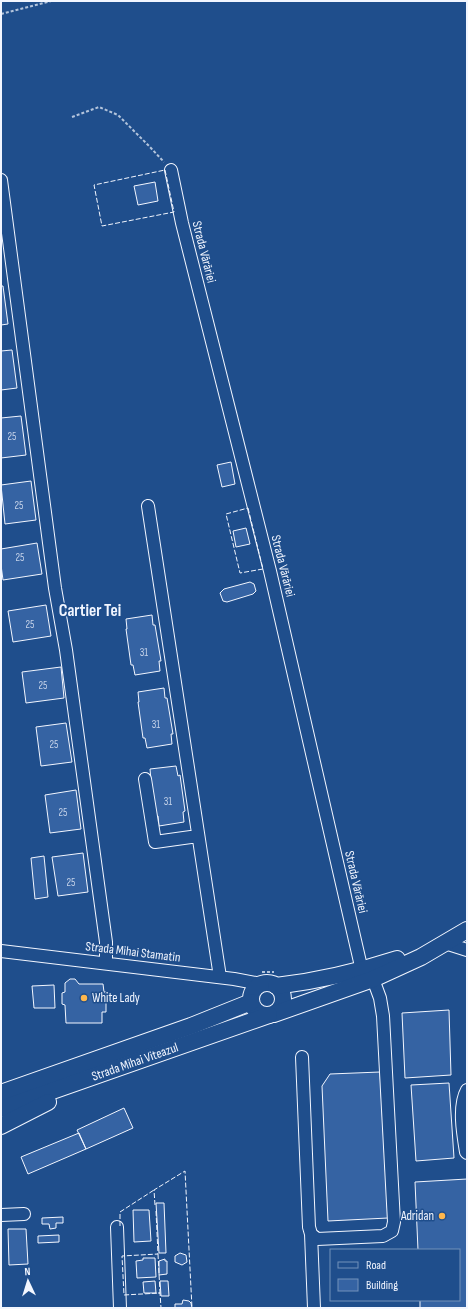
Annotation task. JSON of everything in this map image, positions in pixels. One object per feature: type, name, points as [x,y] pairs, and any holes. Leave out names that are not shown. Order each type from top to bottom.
[{"type":"main road","name":"Strada Mihai Viteazul","points":[[1,1109],[272,1015],[368,974],[444,944],[467,930]]},
{"type":"main road","name":"Strada Mihai Viteazul","points":[[269,985],[368,974]]},
{"type":"main road","points":[[269,985],[280,990],[283,998],[281,1007],[272,1015],[257,1012],[251,1002],[252,993],[257,986],[269,985]]},
{"type":"main road","name":"Strada Mihai Viteazul","points":[[1,1093],[191,1026],[251,1002]]},
{"type":"main road","points":[[1,1126],[90,1078]]},
{"type":"street","name":"Strada Vărăriei","points":[[171,170],[182,223],[270,572],[360,962],[380,998],[383,1016],[394,1222],[392,1231],[383,1236],[317,1239],[311,1234]]},
{"type":"street","points":[[1,180],[55,588],[67,658],[105,935],[106,962]]},
{"type":"street","points":[[148,506],[220,977]]},
{"type":"street","points":[[145,779],[155,842],[198,836]]},
{"type":"street","points":[[444,944],[467,950]]},
{"type":"street","name":"Strada Mihai Stamatin","points":[[1,950],[106,962],[269,985]]},
{"type":"street","points":[[302,1057],[314,1308]]},
{"type":"street","points":[[467,1090],[463,1098],[462,1122],[467,1153]]},
{"type":"street","points":[[1,1215],[24,1214]]},
{"type":"street","points":[[117,1227],[120,1308]]},
{"type":"path","points":[[1,14],[51,1]]},
{"type":"path","points":[[72,117],[99,107],[118,115],[150,146],[171,170]]},
{"type":"building","points":[[155,182],[158,201],[138,205],[134,186]]},
{"type":"building","points":[[1,286],[3,286],[8,324],[1,325]]},
{"type":"building","points":[[12,350],[17,388],[1,390],[1,351]]},
{"type":"building","points":[[21,416],[26,455],[1,458],[1,418]]},
{"type":"building","points":[[231,462],[235,484],[222,487],[217,465]]},
{"type":"building","points":[[31,481],[36,520],[5,524],[1,485]]},
{"type":"building","points":[[246,528],[250,544],[236,547],[233,531]]},
{"type":"building","points":[[37,543],[42,574],[3,580],[1,549]]},
{"type":"building","points":[[250,582],[254,584],[256,591],[253,594],[227,602],[223,601],[220,593],[224,589]]},
{"type":"building","points":[[46,605],[51,636],[13,642],[8,611]]},
{"type":"building","points":[[152,615],[161,661],[159,661],[160,671],[135,675],[133,665],[131,665],[126,619]]},
{"type":"building","points":[[61,667],[64,698],[26,703],[22,672]]},
{"type":"building","points":[[164,688],[173,734],[171,734],[172,744],[147,748],[145,738],[143,738],[138,692]]},
{"type":"building","points":[[66,723],[72,762],[41,766],[36,727]]},
{"type":"building","points":[[176,766],[178,776],[180,775],[185,811],[183,812],[184,822],[159,826],[158,816],[155,816],[150,769]]},
{"type":"building","points":[[76,790],[81,829],[50,833],[45,795]]},
{"type":"building","points":[[83,853],[88,892],[58,896],[52,857]]},
{"type":"building","points":[[44,856],[48,897],[35,899],[31,858]]},
{"type":"building","name":"White Lady","points":[[70,979],[75,979],[79,984],[103,984],[104,992],[106,992],[106,1012],[102,1012],[102,1023],[66,1023],[65,1005],[62,1004],[62,993],[65,992],[65,983]]},
{"type":"building","points":[[54,985],[55,1008],[34,1008],[32,986]]},
{"type":"building","points":[[449,1010],[451,1075],[405,1078],[402,1013]]},
{"type":"building","points":[[380,1072],[388,1218],[328,1221],[322,1086],[330,1074]]},
{"type":"building","points":[[449,1083],[454,1158],[416,1161],[411,1085]]},
{"type":"building","points":[[124,1108],[133,1128],[86,1149],[77,1130]]},
{"type":"building","points":[[79,1133],[86,1149],[28,1174],[21,1157]]},
{"type":"building","name":"Adridan","points":[[467,1179],[467,1308],[420,1308],[420,1301],[460,1301],[460,1249],[418,1249],[415,1182]]},
{"type":"building","points":[[156,1203],[164,1203],[166,1253],[159,1253]]},
{"type":"building","points":[[133,1210],[149,1210],[151,1241],[134,1242]]},
{"type":"building","points":[[63,1217],[63,1223],[56,1223],[56,1228],[50,1229],[49,1224],[42,1224],[42,1218]]},
{"type":"building","points":[[8,1229],[26,1229],[28,1264],[9,1265]]},
{"type":"building","points":[[59,1235],[59,1242],[38,1243],[38,1236]]},
{"type":"building","points":[[180,1253],[186,1255],[187,1262],[182,1265],[175,1262],[175,1256]]},
{"type":"building","points":[[143,1258],[155,1258],[156,1277],[137,1278],[136,1261],[143,1260]]},
{"type":"building","points":[[165,1259],[165,1261],[167,1261],[167,1274],[159,1275],[159,1261]]},
{"type":"building","points":[[155,1281],[156,1293],[144,1293],[143,1282]]},
{"type":"building","points":[[160,1281],[168,1281],[169,1296],[161,1296]]},
{"type":"building","points":[[183,1300],[189,1301],[192,1308],[175,1308],[175,1304],[182,1304]]},
{"type":"fence","points":[[165,170],[174,212],[102,226],[94,185],[165,170]]},
{"type":"fence","points":[[248,508],[263,569],[240,573],[226,514],[248,508]]},
{"type":"fence","points":[[155,1205],[154,1190],[185,1171],[192,1308]]},
{"type":"fence","points":[[120,1226],[120,1212],[154,1190]]},
{"type":"fence","points":[[156,1211],[158,1254]]},
{"type":"fence","points":[[158,1254],[160,1293],[124,1295],[122,1256],[158,1254]]},
{"type":"fence","points":[[158,1293],[160,1293],[161,1308]]},
{"type":"place","name":"White Lady","points":[[84,998]]},
{"type":"place","name":"Adridan","points":[[442,1216]]},
{"type":"district","name":"Cartier Tei","points":[[90,611]]}]
